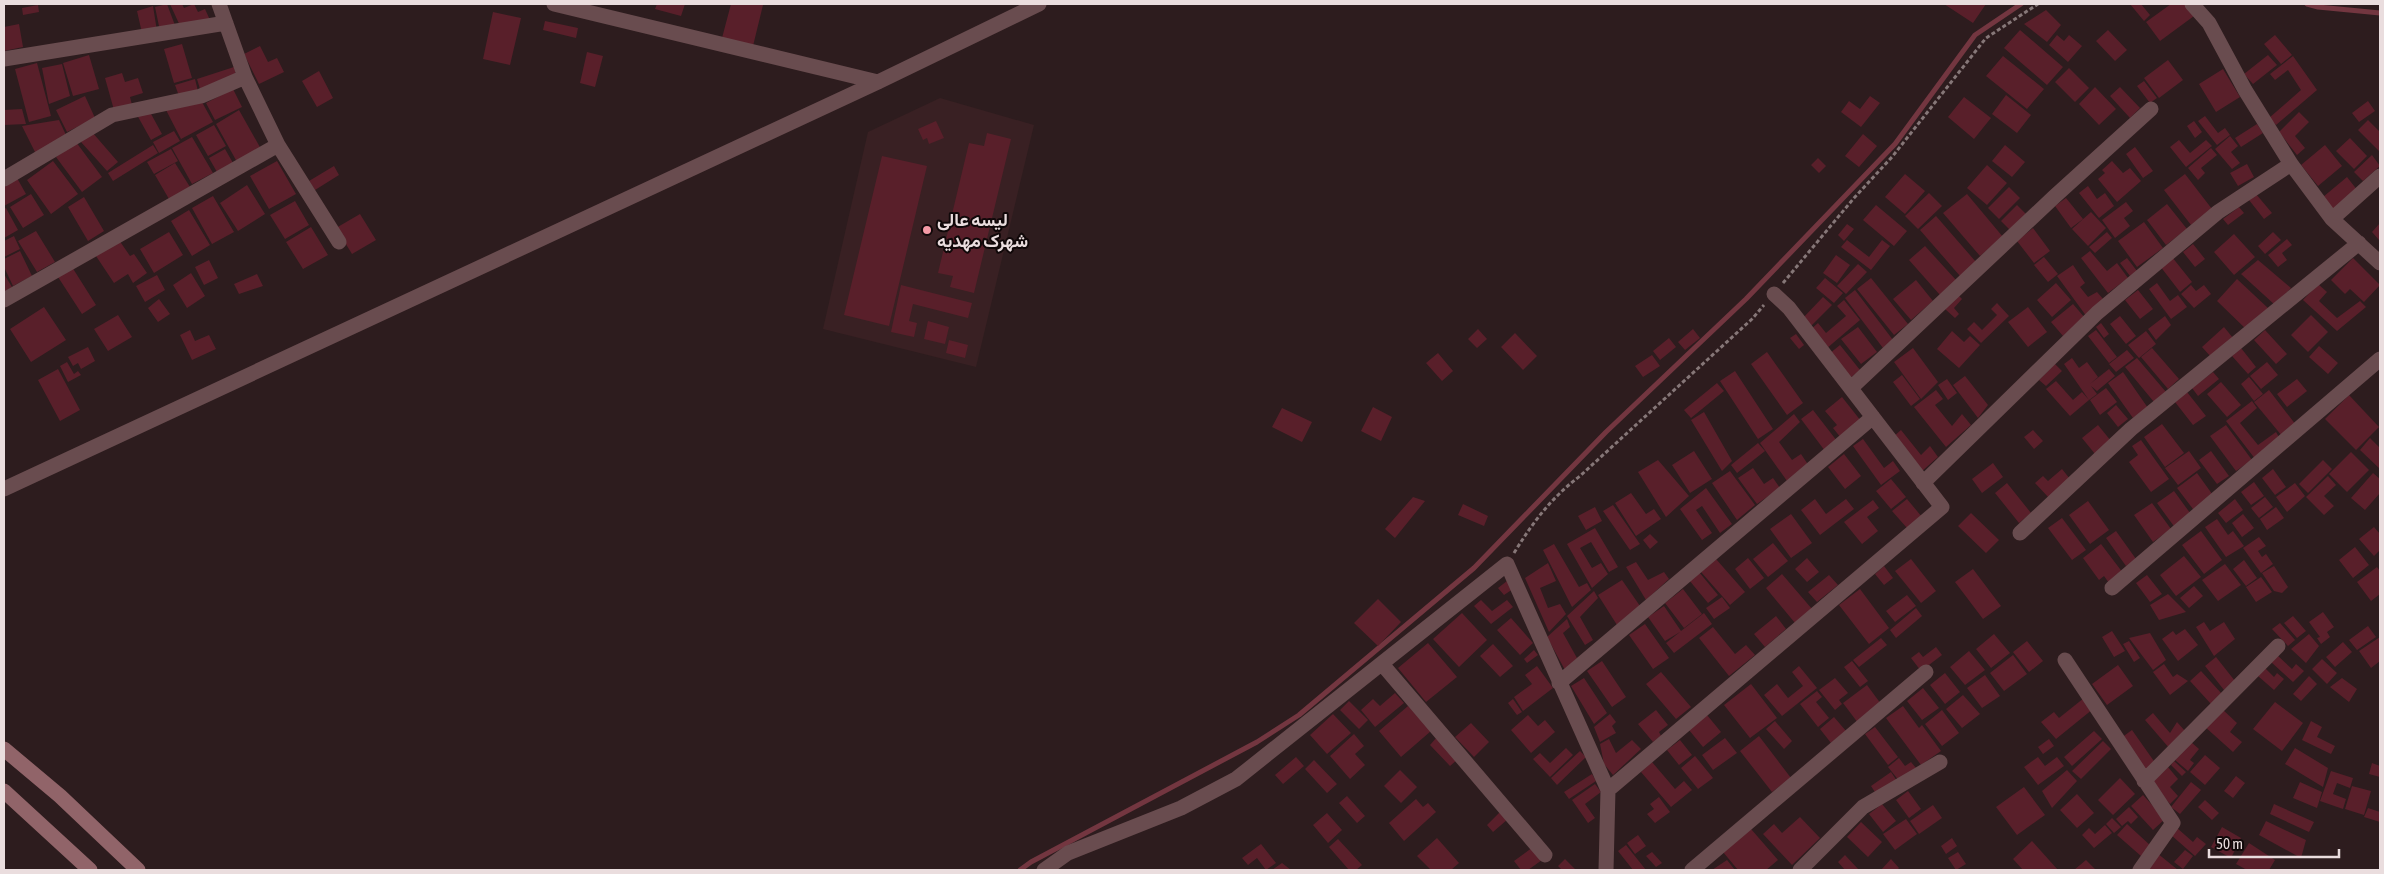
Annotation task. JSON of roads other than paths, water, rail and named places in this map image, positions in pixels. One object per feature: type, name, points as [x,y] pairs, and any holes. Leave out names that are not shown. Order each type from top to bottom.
[{"type":"main road","points":[[4,749],[60,796],[138,870]]},
{"type":"main road","points":[[4,791],[90,870]]},
{"type":"street","points":[[219,4],[245,77],[278,145],[339,242]]},
{"type":"street","points":[[554,4],[878,82]]},
{"type":"street","points":[[4,489],[878,82],[1039,4]]},
{"type":"street","points":[[2192,4],[2209,23],[2246,90],[2291,164],[2332,219],[2380,263]]},
{"type":"street","points":[[4,59],[226,23]]},
{"type":"street","points":[[4,179],[112,115],[201,96],[245,77]]},
{"type":"street","points":[[1851,388],[2054,197],[2151,109]]},
{"type":"street","points":[[4,300],[278,145]]},
{"type":"street","points":[[1923,483],[2096,313],[2218,212],[2291,164]]},
{"type":"street","points":[[2332,219],[2380,176]]},
{"type":"street","points":[[2020,533],[2131,429],[2359,243]]},
{"type":"street","points":[[1608,790],[1942,506],[1789,308],[1774,294]]},
{"type":"street","points":[[2112,588],[2380,359]]},
{"type":"street","points":[[1559,683],[1873,417]]},
{"type":"street","points":[[1044,870],[1068,853],[1181,808],[1236,779],[1507,564],[1608,790],[1606,870]]},
{"type":"street","points":[[2144,781],[2278,646]]},
{"type":"street","points":[[2065,660],[2173,823],[2140,870]]},
{"type":"street","points":[[1382,664],[1545,855]]},
{"type":"street","points":[[1692,870],[1926,672]]},
{"type":"street","points":[[1800,870],[1863,807],[1940,762]]},
{"type":"waterway","points":[[1020,870],[1031,862],[1257,742],[1299,715],[1474,568],[1606,432],[1746,299],[1895,144],[1975,35],[2021,4]]},
{"type":"waterway","points":[[2307,4],[2318,7],[2380,13]]},
{"type":"place","name":"لیسه عالی شهرک مهدیه","points":[[927,230]]}]
